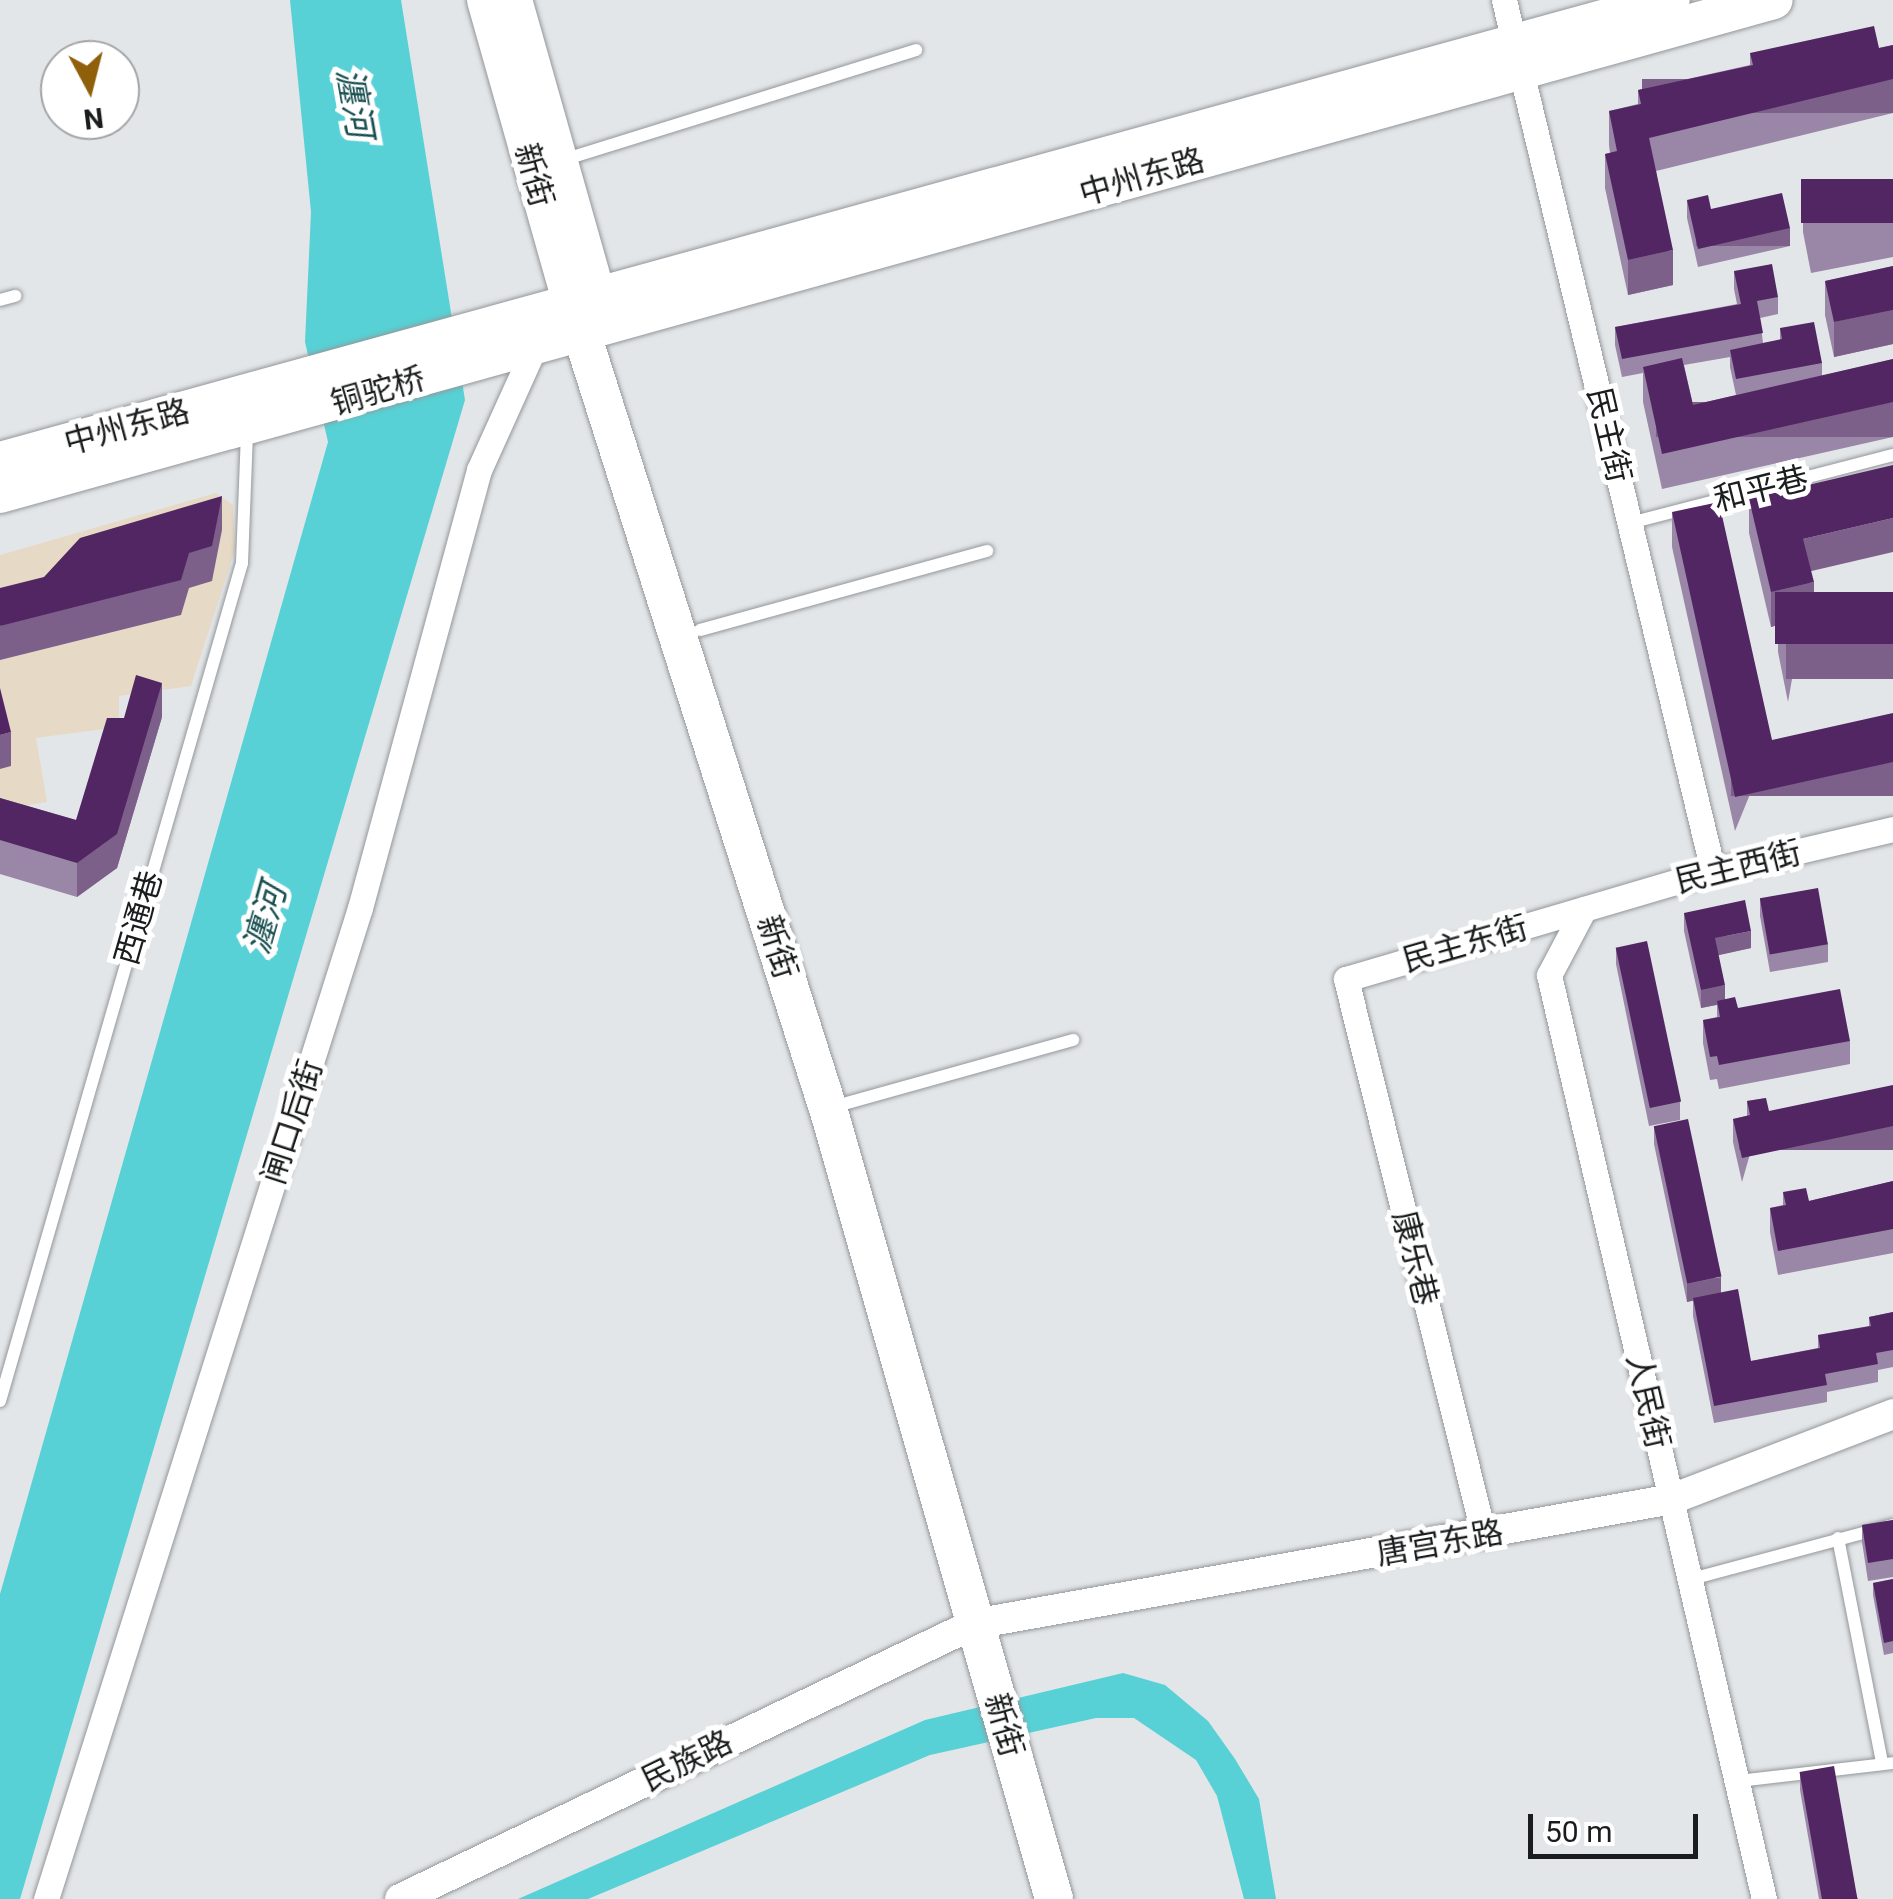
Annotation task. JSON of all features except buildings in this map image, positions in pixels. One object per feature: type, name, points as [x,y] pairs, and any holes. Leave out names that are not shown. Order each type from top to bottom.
[{"type":"main road","name":"新街","points":[[486,0],[545,165],[985,1622]]},
{"type":"main road","points":[[513,0],[545,165]]},
{"type":"main road","name":"中州东路","points":[[1521,56],[1671,0]]},
{"type":"main road","name":"中州东路","points":[[514,340],[588,313],[1521,56],[1774,0]]},
{"type":"main road","name":"新街","points":[[588,313],[700,630],[847,1103],[1004,1690],[1077,1899]]},
{"type":"main road","name":"铜驼桥","points":[[254,392],[514,340]]},
{"type":"main road","name":"铜驼桥","points":[[248,429],[514,340]]},
{"type":"main road","name":"中州东路","points":[[0,460],[254,392]]},
{"type":"main road","name":"中州东路","points":[[0,494],[248,429]]},
{"type":"main road","name":"新街","points":[[1026,1762],[1054,1899]]},
{"type":"street","name":"民主街","points":[[1504,0],[1521,56],[1713,872]]},
{"type":"street","name":"闸口后街","points":[[46,1899],[360,908],[514,340]]},
{"type":"street","name":"民主西街","points":[[1584,909],[1713,872],[1893,830]]},
{"type":"street","name":"民主东街","points":[[1346,979],[1584,909]]},
{"type":"street","name":"人民街","points":[[1584,909],[1549,976],[1764,1899]]},
{"type":"street","name":"康乐巷","points":[[1346,979],[1484,1536]]},
{"type":"street","name":"唐宫东路","points":[[985,1622],[1484,1536],[1672,1499],[1893,1414]]},
{"type":"street","name":"民族路","points":[[400,1899],[985,1622]]},
{"type":"lane","points":[[545,165],[916,50]]},
{"type":"lane","points":[[0,300],[15,296]]},
{"type":"lane","name":"西通巷","points":[[0,1401],[242,563],[248,429]]},
{"type":"lane","name":"和平巷","points":[[1630,523],[1893,455]]},
{"type":"lane","points":[[700,630],[987,551]]},
{"type":"lane","points":[[847,1103],[1073,1040]]},
{"type":"lane","points":[[1688,1580],[1893,1526]]},
{"type":"lane","points":[[1738,1781],[1887,1763],[1838,1538]]},
{"type":"shaded area","points":[[216,493],[233,505],[235,550],[191,686],[119,696],[119,727],[36,738],[47,802],[0,810],[0,555]]},
{"type":"water","name":"瀍河","points":[[290,0],[401,0],[465,400],[20,1899],[0,1899],[0,1594],[328,442],[305,342],[311,212]]},
{"type":"water","points":[[1123,1673],[1165,1685],[1208,1721],[1235,1759],[1259,1799],[1276,1899],[1244,1899],[1217,1796],[1196,1760],[1134,1718],[1096,1718],[930,1755],[588,1899],[518,1899],[925,1720]]}]
